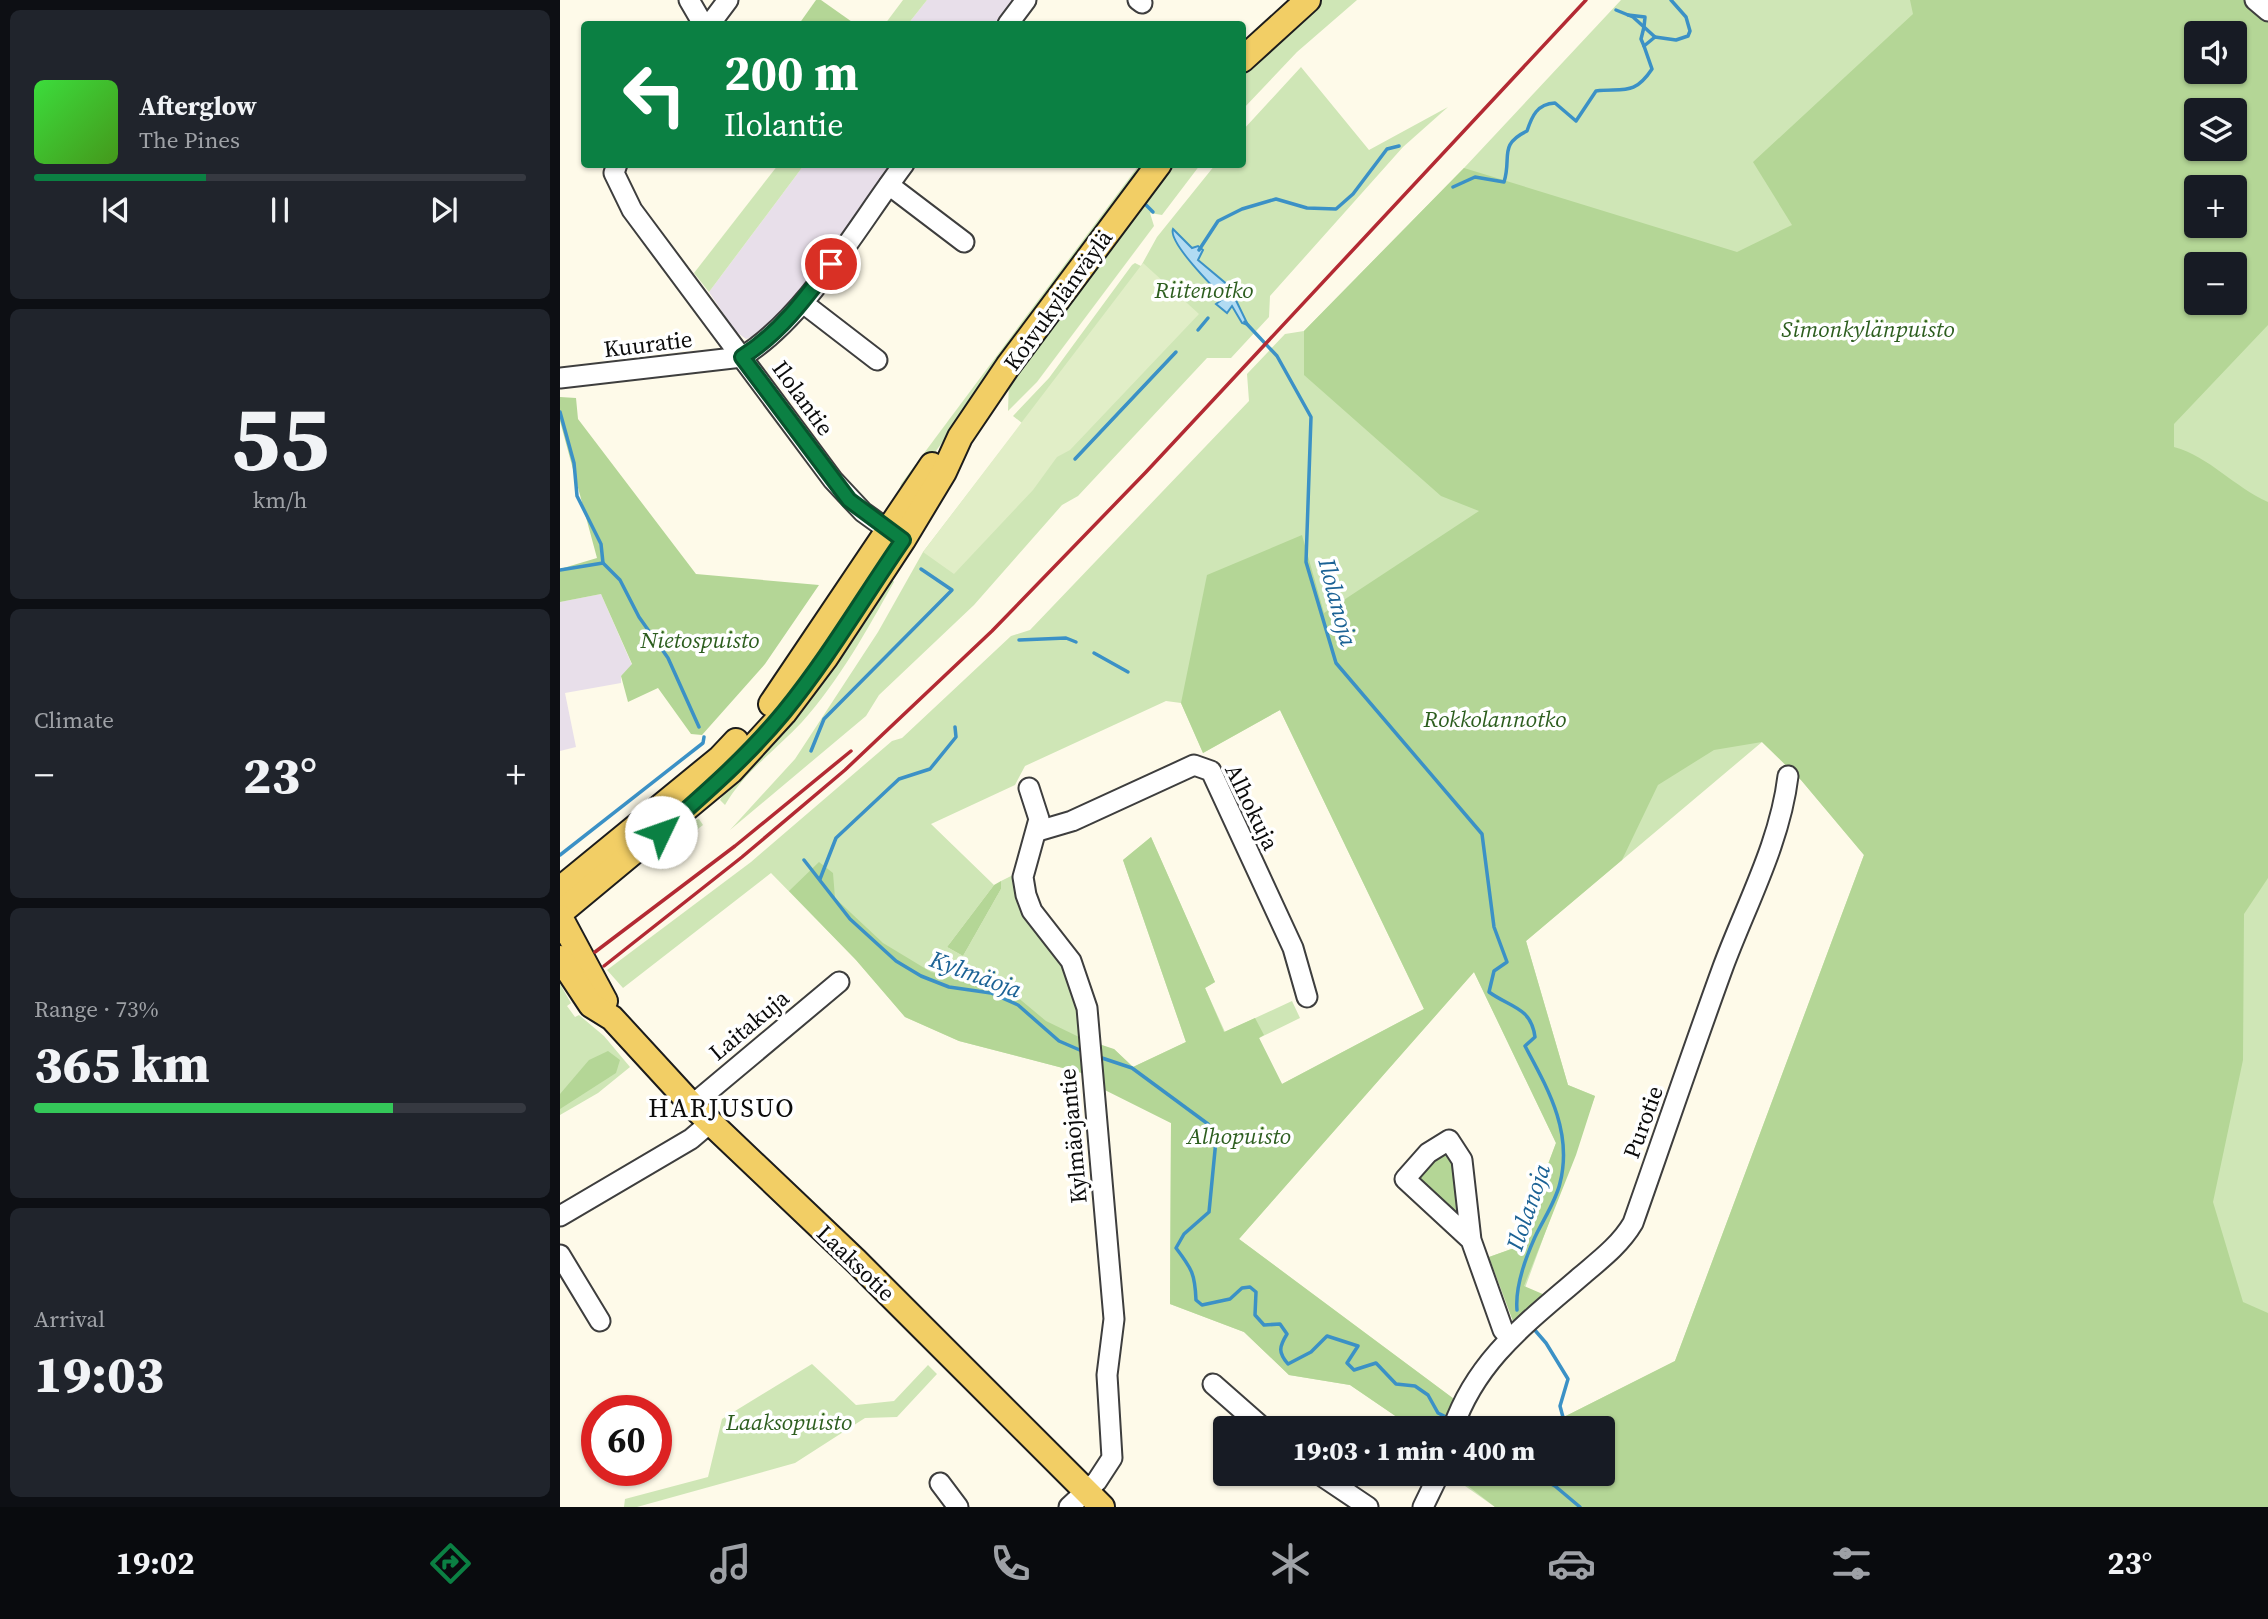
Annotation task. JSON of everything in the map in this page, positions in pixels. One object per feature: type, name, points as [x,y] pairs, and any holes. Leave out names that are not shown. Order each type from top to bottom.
[{"type":"main road","points":[[1246,56],[1308,0]]},
{"type":"main road","name":"Koivukylänväylä","points":[[560,889],[720,758],[772,703],[944,472],[960,437],[1016,356],[1155,168]]},
{"type":"main road","name":"Koivukylänväylä","points":[[560,915],[731,771],[783,713],[819,666],[895,535]]},
{"type":"main road","name":"Laaksotie","points":[[560,915],[612,1018]]},
{"type":"main road","name":"Laaksotie","points":[[560,958],[591,1005],[612,1018],[692,1105],[1086,1502]]},
{"type":"street","points":[[689,0],[701,21]]},
{"type":"street","points":[[712,21],[728,0]]},
{"type":"street","points":[[1010,21],[1026,0]]},
{"type":"street","points":[[2255,0],[2268,11]]},
{"type":"street","name":"Ilolantie","points":[[616,168],[614,173],[632,210],[849,500],[895,535]]},
{"type":"street","points":[[742,357],[769,338],[803,303],[901,168]]},
{"type":"street","points":[[889,185],[964,242]]},
{"type":"street","points":[[803,303],[877,360]]},
{"type":"street","name":"Kuuratie","points":[[560,378],[742,357]]},
{"type":"street","name":"Alhokuja","points":[[1038,831],[1072,821],[1181,769],[1194,765],[1211,771],[1293,948],[1307,997]]},
{"type":"street","name":"Purotie","points":[[1457,1416],[1462,1402],[1493,1355],[1615,1247],[1633,1223],[1723,968],[1772,841],[1785,801],[1788,776]]},
{"type":"street","name":"Kylmäojantie","points":[[1028,788],[1039,819],[1038,831],[1023,877],[1026,895],[1032,911],[1071,961],[1087,1008],[1112,1280],[1114,1319],[1107,1408],[1112,1458],[1086,1502]]},
{"type":"street","name":"Laitakuja","points":[[692,1105],[839,982]]},
{"type":"street","points":[[560,1216],[691,1139],[711,1122]]},
{"type":"street","points":[[1471,1240],[1405,1179],[1428,1153],[1450,1140],[1462,1160],[1471,1240],[1503,1330],[1510,1338]]},
{"type":"street","points":[[560,1255],[600,1321]]},
{"type":"street","points":[[1213,1384],[1249,1416]]},
{"type":"street","points":[[940,1483],[954,1506]]},
{"type":"street","points":[[1337,1486],[1368,1507]]},
{"type":"street","points":[[1423,1507],[1433,1486]]},
{"type":"shaded area","points":[[927,0],[1014,0],[998,21],[910,21]]},
{"type":"shaded area","points":[[802,168],[891,168],[784,311],[763,332],[746,339],[735,331],[709,292]]},
{"type":"shaded area","points":[[601,594],[632,665],[621,676],[621,683],[565,693],[576,747],[560,751],[560,602]]},
{"type":"green space","points":[[816,0],[821,0],[851,21],[801,21]]},
{"type":"green space","points":[[903,0],[927,0],[910,21],[887,21]]},
{"type":"green space","points":[[1322,0],[1357,0],[1297,52],[1246,106],[1246,68],[1298,18]]},
{"type":"green space","name":"Simonkylänpuisto","points":[[1621,0],[2268,0],[2268,1507],[1495,1507],[1465,1486],[1615,1486],[1615,1416],[1566,1416],[1675,1361],[1864,855],[1801,780],[1762,742],[1526,941],[1568,1085],[1595,1096],[1513,1321],[1489,1257],[1517,1247],[1556,1143],[1474,972],[1239,1239],[1454,1399],[1430,1416],[1395,1416],[1350,1385],[1289,1375],[1244,1332],[1170,1304],[1171,1123],[1101,1088],[1114,1049],[1133,1067],[1186,1042],[1123,860],[1151,837],[1215,982],[1205,988],[1225,1032],[1292,1001],[1300,1018],[1259,1038],[1282,1084],[1424,1009],[1280,710],[1203,753],[1181,703],[1166,701],[1025,766],[1015,785],[931,824],[994,885],[947,947],[963,956],[1001,889],[1001,881],[1015,874],[1024,916],[1064,965],[1075,991],[1082,1073],[959,1041],[905,1017],[856,960],[771,873],[623,988],[607,970],[751,862],[892,741],[902,738],[1011,636],[1030,630],[1249,401],[1247,374],[1285,334],[1304,331],[1464,168]]},
{"type":"green space","name":"Simonkylänpuisto","points":[[1910,0],[2263,0],[2268,5],[2268,325],[2174,424],[2174,447],[2211,465],[2268,502],[2268,878],[2244,914],[2243,1060],[2213,1202],[2243,1302],[2268,1313],[2268,1507],[1495,1507],[1468,1486],[1615,1486],[1615,1416],[1566,1416],[1675,1361],[1864,855],[1801,780],[1762,742],[1714,750],[1658,785],[1622,860],[1526,941],[1568,1085],[1595,1096],[1576,1155],[1524,1286],[1545,1295],[1513,1321],[1489,1257],[1517,1247],[1556,1143],[1474,972],[1239,1239],[1454,1399],[1448,1416],[1395,1416],[1350,1385],[1289,1375],[1244,1332],[1170,1304],[1171,1123],[1101,1088],[1096,1043],[1114,1049],[1133,1067],[1186,1042],[1123,860],[1151,837],[1215,982],[1205,988],[1224,1032],[1255,1018],[1264,1035],[1259,1038],[1282,1084],[1424,1009],[1280,710],[1203,753],[1181,703],[1207,575],[1302,535],[1324,613],[1479,511],[1441,496],[1304,375],[1304,331],[1464,168],[1737,252],[1792,225],[1753,162],[1913,14]]},
{"type":"green space","name":"Riitenotko","points":[[1301,67],[1369,150],[1448,107],[1403,147],[1270,296],[1269,317],[1231,358],[1207,358],[1078,496],[1062,505],[974,605],[879,695],[866,716],[730,830],[795,759],[878,632],[923,552],[1022,423],[1013,416],[1049,378],[1132,265],[1135,263],[1141,266],[1157,237],[1213,168],[1246,168],[1246,127]]},
{"type":"green space","points":[[776,168],[802,168],[709,292],[694,273]]},
{"type":"green space","points":[[1137,168],[1146,168],[907,490],[899,493],[901,484]]},
{"type":"green space","points":[[1167,168],[1198,168],[1162,215],[1150,213],[1154,226],[1037,382],[1008,411],[1009,381]]},
{"type":"green space","points":[[1143,263],[1199,314],[1070,450],[1057,457],[1033,490],[954,574],[923,552]]},
{"type":"green space","name":"Nietospuisto","points":[[560,397],[576,398],[578,419],[696,574],[819,585],[765,664],[702,735],[691,734],[658,688],[628,702],[621,676],[632,664],[601,594],[560,602],[560,569],[597,558],[560,421]]},
{"type":"green space","points":[[888,573],[894,582],[852,655],[828,690],[802,722],[741,782],[725,805],[720,800],[727,788]]},
{"type":"green space","points":[[699,819],[703,825],[660,858],[655,852],[677,827]]},
{"type":"green space","points":[[819,862],[833,873],[835,898],[883,943],[931,972],[957,979],[976,975],[999,982],[1046,1021],[1079,1037],[1082,1073],[959,1041],[905,1017],[856,960],[789,891]]},
{"type":"green space","points":[[1001,881],[1001,889],[963,956],[947,947],[994,885]]},
{"type":"green space","points":[[560,984],[571,1003],[567,1006],[575,1017],[579,1015],[604,1036],[630,1067],[598,1093],[560,1115]]},
{"type":"green space","points":[[608,1051],[620,1060],[616,1073],[560,1109],[560,1094],[589,1060]]},
{"type":"green space","points":[[1449,1151],[1455,1159],[1463,1218],[1418,1186],[1422,1168]]},
{"type":"green space","name":"Laaksopuisto","points":[[812,1364],[856,1405],[894,1401],[928,1365],[937,1374],[897,1417],[865,1418],[795,1463],[637,1507],[624,1507],[625,1499],[708,1477],[722,1419]]},
{"type":"water","points":[[1173,229],[1192,248],[1198,246],[1203,250],[1198,260],[1229,286],[1248,325],[1242,323],[1232,306],[1227,313],[1216,304],[1224,298],[1184,254],[1173,235]]},
{"type":"waterway","name":"Ilolanoja","points":[[1453,187],[1475,177],[1504,182],[1509,147],[1512,141],[1527,131],[1533,116],[1540,108],[1555,103],[1576,121],[1596,91],[1628,89],[1646,78],[1652,69],[1644,46],[1655,37],[1676,40],[1688,36],[1690,31],[1686,17],[1671,0]]},
{"type":"waterway","points":[[1616,10],[1633,17],[1644,27],[1641,39],[1644,46]]},
{"type":"waterway","points":[[1628,15],[1645,17],[1644,27],[1655,37]]},
{"type":"waterway","name":"Ilolanoja","points":[[1199,250],[1218,221],[1242,209],[1276,199],[1307,208],[1336,209],[1353,194],[1387,149],[1399,146]]},
{"type":"waterway","points":[[1146,205],[1153,212]]},
{"type":"waterway","points":[[1198,330],[1208,318]]},
{"type":"waterway","name":"Ilolanoja","points":[[1245,322],[1277,356],[1311,417],[1306,562],[1336,663],[1482,834],[1494,927],[1507,962],[1494,971],[1489,992],[1519,1009],[1533,1027],[1535,1037],[1525,1046],[1550,1095],[1561,1129],[1563,1146],[1560,1183],[1525,1263],[1519,1282],[1517,1310]]},
{"type":"waterway","points":[[1075,459],[1176,352]]},
{"type":"waterway","points":[[560,412],[574,463],[577,496],[601,544],[603,563]]},
{"type":"waterway","name":"Kylmäoja","points":[[560,570],[603,563],[620,580],[639,617],[668,658],[699,727]]},
{"type":"waterway","points":[[811,751],[824,719],[952,590],[921,569]]},
{"type":"waterway","points":[[1019,640],[1066,638],[1076,642]]},
{"type":"waterway","points":[[1094,653],[1128,672]]},
{"type":"waterway","points":[[820,879],[836,838],[899,779],[930,769],[956,737],[955,727]]},
{"type":"waterway","points":[[560,855],[703,743],[704,737]]},
{"type":"waterway","name":"Kylmäoja","points":[[804,860],[850,919],[896,961],[921,976],[949,987],[991,993],[1018,1005],[1059,1041],[1082,1051]]},
{"type":"waterway","name":"Kylmäoja","points":[[1099,1057],[1132,1068],[1208,1124],[1216,1140],[1209,1212],[1184,1234],[1176,1248],[1192,1272],[1196,1300],[1202,1305],[1230,1299],[1242,1288],[1250,1287],[1256,1292],[1255,1315],[1264,1325],[1280,1324],[1287,1334],[1281,1349],[1288,1364],[1311,1352],[1327,1336],[1358,1346],[1347,1363],[1354,1370],[1376,1363],[1396,1384],[1415,1386],[1428,1395],[1438,1413],[1444,1416]]},
{"type":"waterway","name":"Ilolanoja","points":[[1533,1328],[1546,1343],[1568,1379],[1560,1406],[1563,1416]]},
{"type":"waterway","name":"Kylmäoja","points":[[1555,1486],[1580,1507]]},
{"type":"railway","points":[[604,966],[742,857],[845,770],[992,631],[1146,472],[1586,0]]},
{"type":"railway","points":[[595,952],[735,846],[851,751]]},
{"type":"district","name":"HARJUSUO","points":[[722,1108]]},
{"type":"route","points":[[661,832],[731,771],[783,713],[826,657],[903,540],[849,500],[742,357],[769,338],[803,303],[831,264]]},
{"type":"park label","name":"Rokkolannotko","points":[[1495,719]]},
{"type":"park label","name":"Alhopuisto","points":[[1239,1136]]}]
